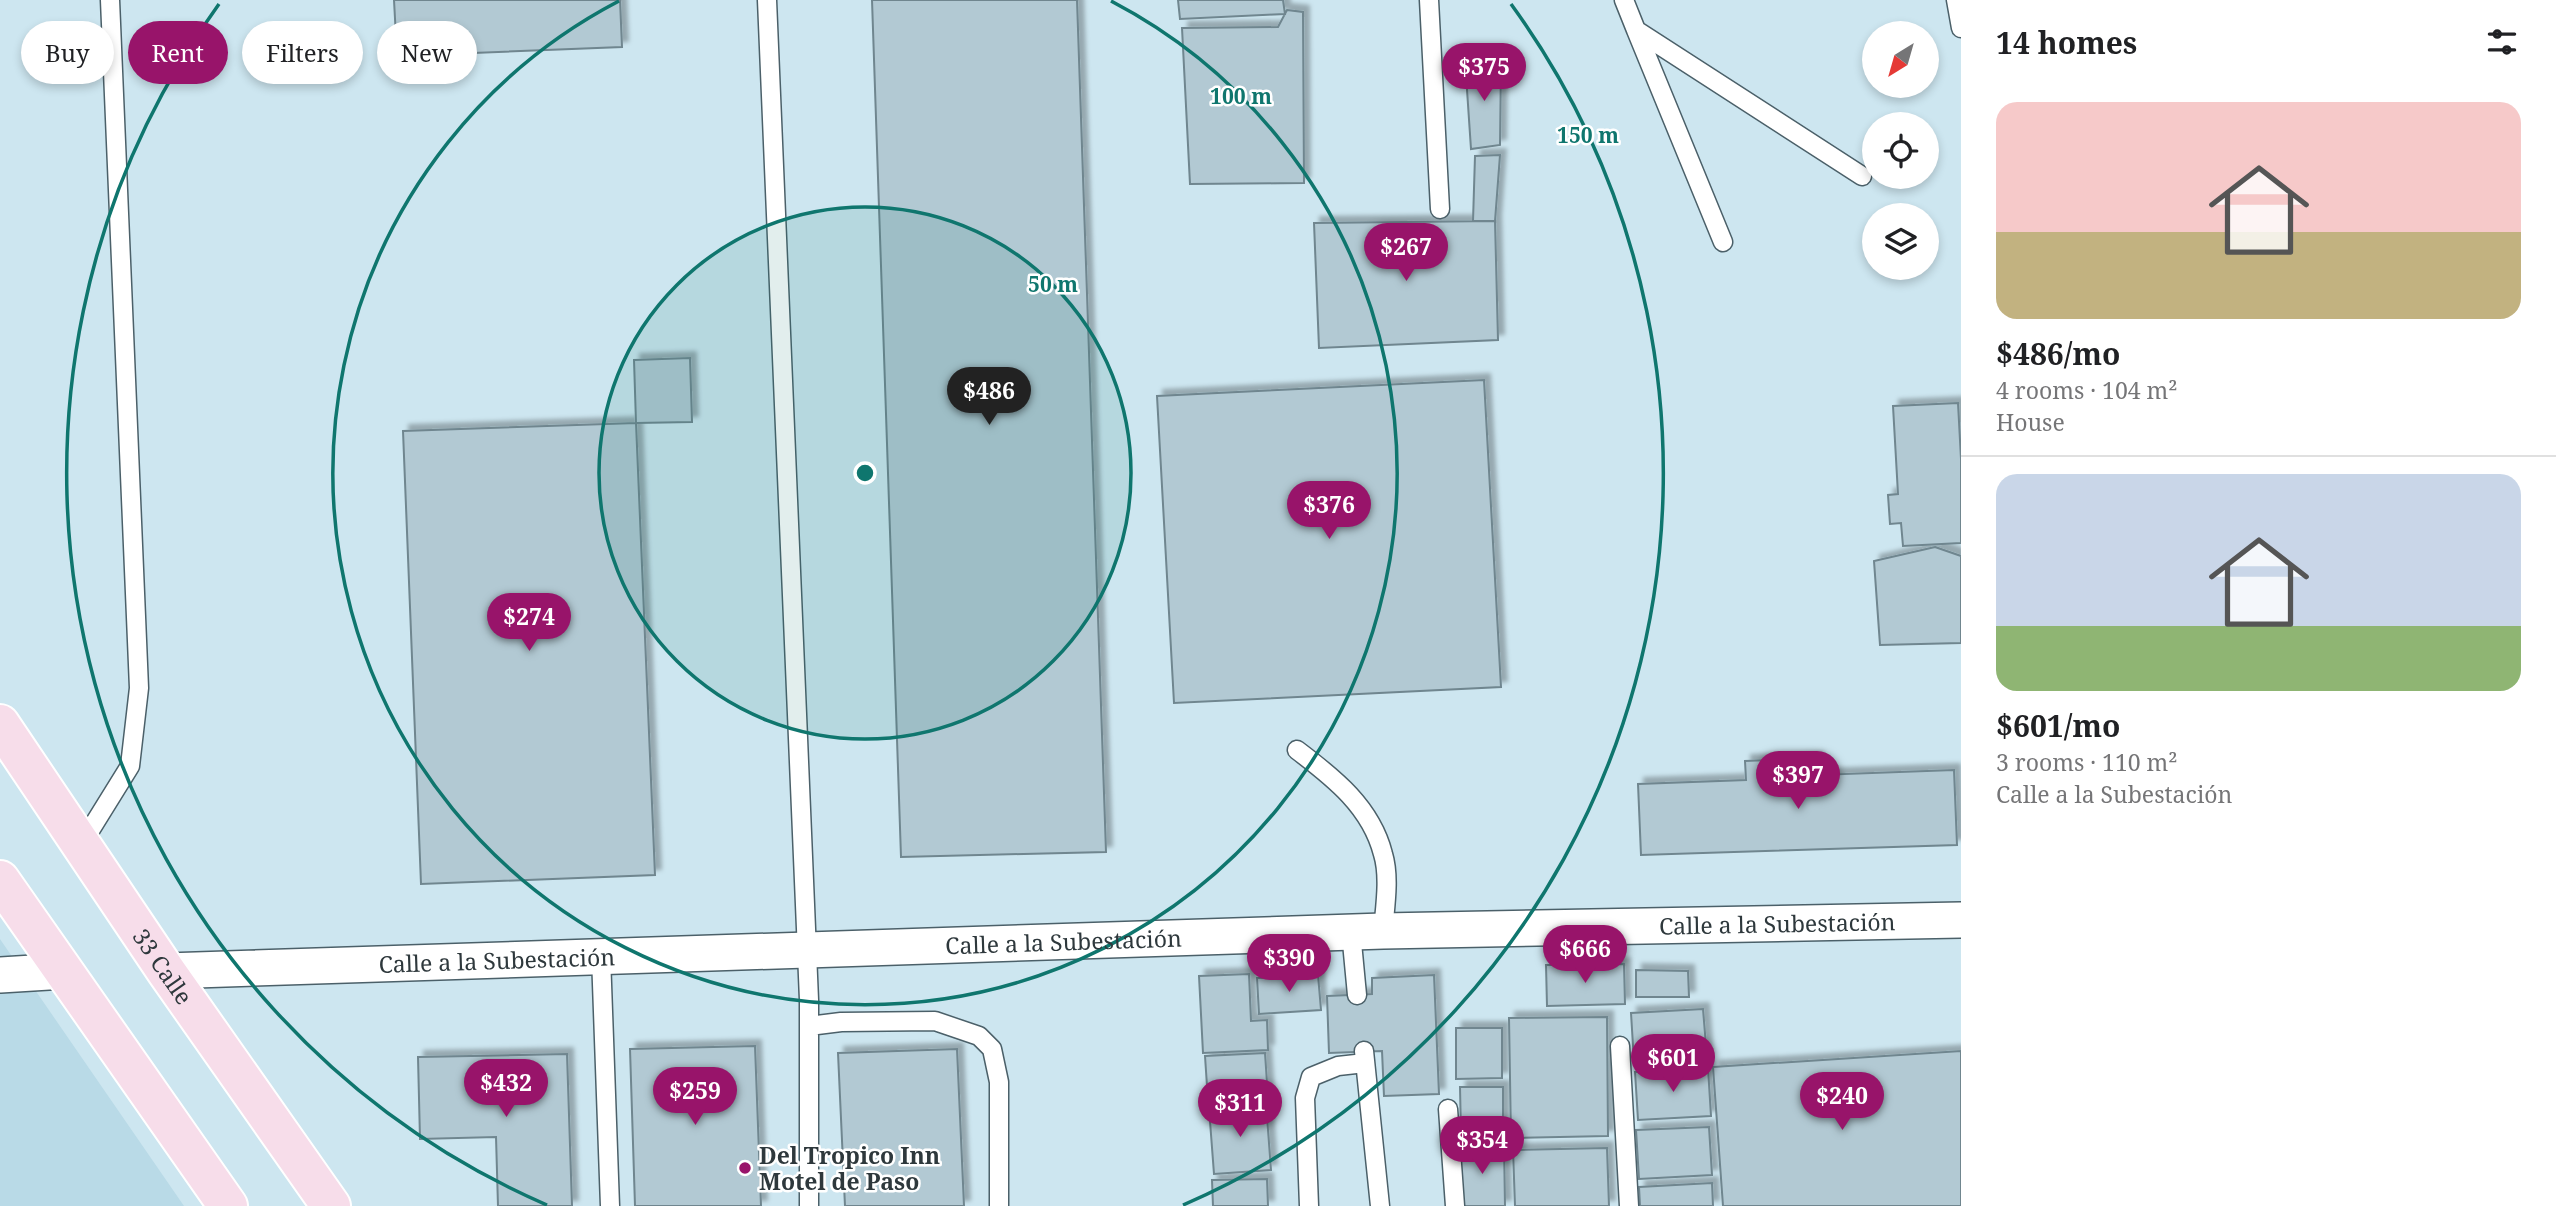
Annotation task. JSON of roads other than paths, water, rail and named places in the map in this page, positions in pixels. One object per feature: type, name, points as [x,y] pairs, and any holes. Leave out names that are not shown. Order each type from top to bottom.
[{"type":"main road","name":"33 Calle","points":[[0,724],[166,971],[331,1206]]},
{"type":"main road","points":[[0,880],[228,1206]]},
{"type":"street","name":"Calle a la Subestación","points":[[166,971],[1367,931],[1961,920]]},
{"type":"street","points":[[0,975],[65,971]]},
{"type":"lane","points":[[81,845],[130,766],[139,688],[110,0]]},
{"type":"lane","points":[[767,0],[809,1026],[808,1206]]},
{"type":"lane","points":[[1429,0],[1440,209]]},
{"type":"lane","points":[[1624,0],[1723,242]]},
{"type":"lane","points":[[1956,0],[1961,28]]},
{"type":"lane","points":[[1636,30],[1862,176]]},
{"type":"lane","points":[[1297,750],[1328,773],[1363,809],[1384,854],[1385,891],[1367,931],[1357,995]]},
{"type":"lane","points":[[601,956],[610,1206]]},
{"type":"lane","points":[[809,1026],[841,1022],[935,1021],[979,1036],[992,1049],[999,1082],[999,1206]]},
{"type":"lane","points":[[1620,1046],[1629,1206]]},
{"type":"lane","points":[[1309,1206],[1305,1097],[1311,1077],[1365,1057],[1380,1206]]},
{"type":"lane","points":[[1447,1109],[1455,1206]]},
{"type":"place","name":"Del Tropico Inn Motel de Paso","points":[[745,1168]]}]
